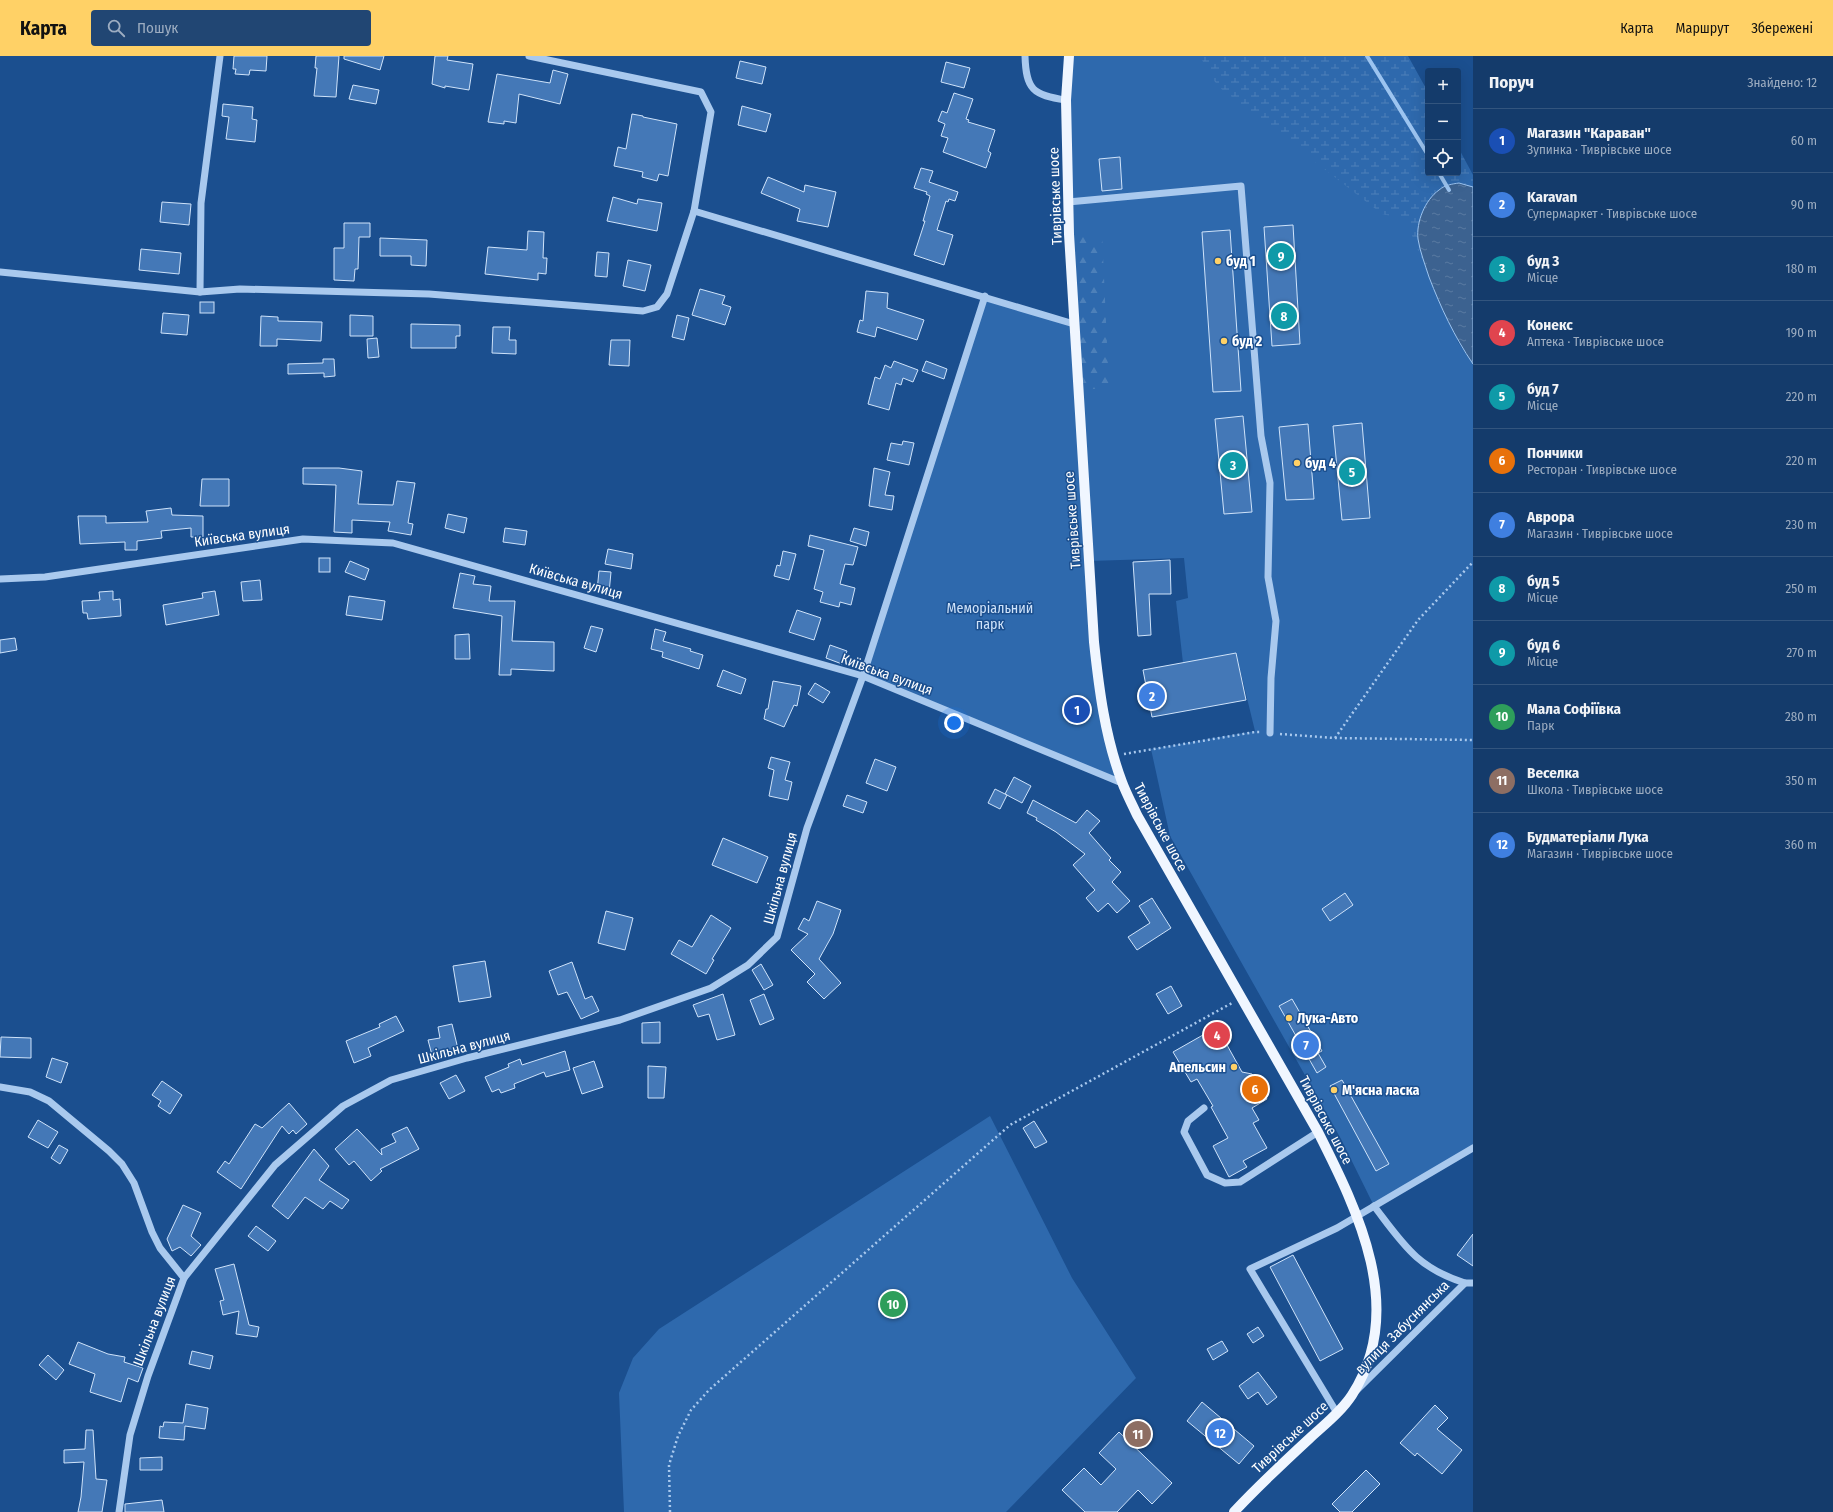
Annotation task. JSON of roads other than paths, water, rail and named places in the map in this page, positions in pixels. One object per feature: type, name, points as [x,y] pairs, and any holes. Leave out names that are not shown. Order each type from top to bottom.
[{"type":"main road","name":"Тиврівське шосе","points":[[1069,56],[1066,100],[1068,202],[1074,324],[1094,642],[1102,701],[1114,756],[1122,783],[1156,849],[1318,1132],[1357,1215],[1370,1258],[1375,1288],[1376,1315],[1369,1355],[1352,1395],[1337,1413],[1254,1490],[1234,1512]]},
{"type":"street","points":[[200,292],[201,203],[220,56]]},
{"type":"street","points":[[0,272],[200,292],[240,289],[429,294],[643,311],[657,307],[667,294],[694,211],[711,112],[701,92],[528,56]]},
{"type":"street","points":[[1025,56],[1026,76],[1037,93],[1048,98],[1066,100]]},
{"type":"street","points":[[1068,202],[1241,186],[1260,436],[1270,482],[1268,576],[1276,621],[1271,678],[1270,733]]},
{"type":"street","points":[[694,211],[985,296],[1074,324]]},
{"type":"street","name":"Шкільна вулиця","points":[[119,1512],[130,1435],[148,1376],[184,1278],[275,1165],[343,1106],[391,1080],[467,1058],[627,1018],[711,988],[748,965],[777,937],[807,828],[863,676],[985,296]]},
{"type":"street","name":"Київська вулиця","points":[[0,579],[45,576],[302,539],[393,543],[863,676],[1122,783]]},
{"type":"street","points":[[0,1087],[30,1092],[49,1101],[109,1151],[122,1164],[134,1183],[157,1242],[184,1278]]},
{"type":"street","points":[[1204,1108],[1188,1121],[1184,1132],[1207,1175],[1225,1183],[1240,1182],[1318,1132]]},
{"type":"street","points":[[1337,1413],[1250,1269],[1337,1228],[1473,1148]]},
{"type":"street","points":[[1374,1206],[1409,1251],[1421,1262],[1436,1272],[1465,1283]]},
{"type":"street","name":"вулиця Забуснянська","points":[[1352,1395],[1465,1283],[1473,1283]]},
{"type":"water","points":[[1459,183],[1473,187],[1473,364],[1448,322],[1438,300],[1421,253],[1418,239],[1418,226],[1422,212],[1430,199],[1444,187]]},
{"type":"waterway","points":[[1367,56],[1425,150]]},
{"type":"waterway","points":[[1441,176],[1449,190]]},
{"type":"place","name":"буд 6","points":[[1281,256]]},
{"type":"place","name":"буд 1","points":[[1218,261]]},
{"type":"place","name":"буд 5","points":[[1284,316]]},
{"type":"place","name":"буд 2","points":[[1224,341]]},
{"type":"place","name":"буд 4","points":[[1297,463]]},
{"type":"place","name":"буд 3","points":[[1233,465]]},
{"type":"place","name":"буд 7","points":[[1352,472]]},
{"type":"place","name":"Karavan","points":[[1152,696]]},
{"type":"place","name":"Магазин \"Караван\"","points":[[1077,710]]},
{"type":"place","name":"Лука-Авто","points":[[1289,1018]]},
{"type":"place","name":"Конекс","points":[[1217,1035]]},
{"type":"place","name":"Аврора","points":[[1306,1045]]},
{"type":"place","name":"Апельсин","points":[[1234,1067]]},
{"type":"place","name":"Пончики","points":[[1255,1089]]},
{"type":"place","name":"М'ясна ласка","points":[[1334,1090]]},
{"type":"place","name":"Мала Софіївка","points":[[893,1304]]},
{"type":"place","name":"Будматеріали Лука","points":[[1220,1433]]},
{"type":"place","name":"Веселка","points":[[1138,1434]]},
{"type":"park label","name":"Меморіальний парк","points":[[990,616]]}]
